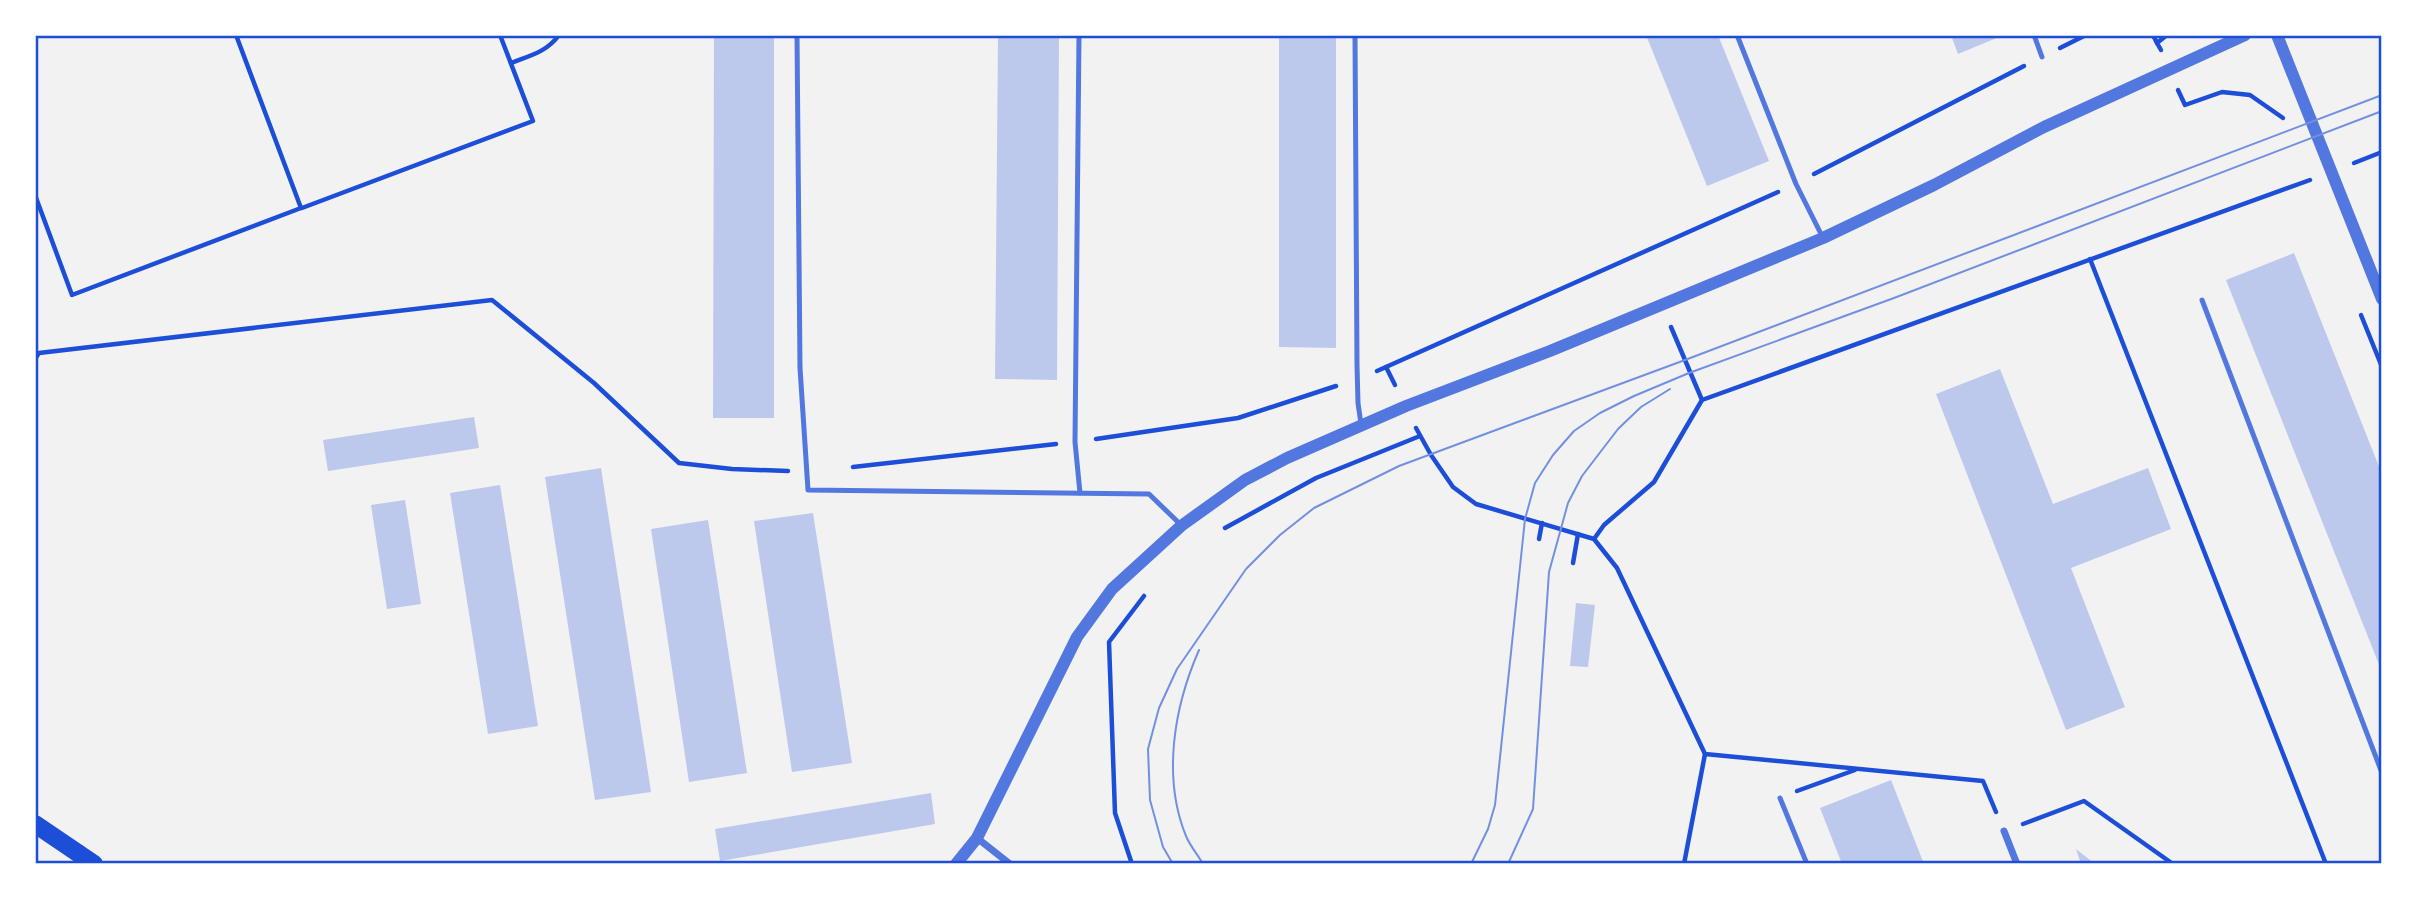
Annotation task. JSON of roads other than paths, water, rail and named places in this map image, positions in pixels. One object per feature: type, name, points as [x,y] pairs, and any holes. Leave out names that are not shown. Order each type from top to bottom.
[{"type":"main road","points":[[35,824],[94,864]]},
{"type":"street","points":[[956,864],[977,838],[1077,638],[1112,589],[1181,526],[1245,480],[1287,458],[1406,406],[1661,306],[1823,238],[1934,185],[2044,127],[2245,35]]},
{"type":"street","points":[[2277,35],[2382,299]]},
{"type":"street","points":[[2004,831],[2017,864]]},
{"type":"street","points":[[977,838],[1010,864]]},
{"type":"lane","points":[[797,35],[800,368],[808,490],[1149,494],[1181,526]]},
{"type":"lane","points":[[1079,35],[1075,442],[1080,493]]},
{"type":"lane","points":[[1354,35],[1357,380],[1361,426]]},
{"type":"lane","points":[[1737,35],[1796,184],[1823,238]]},
{"type":"lane","points":[[2034,35],[2042,57]]},
{"type":"lane","points":[[2202,300],[2382,772]]},
{"type":"lane","points":[[1780,798],[1807,864]]},
{"type":"tram line","points":[[1173,864],[1163,847],[1150,800],[1148,749],[1159,708],[1177,669],[1246,569],[1280,535],[1314,508],[1399,466],[2382,95]]},
{"type":"tram line","points":[[1471,864],[1488,829],[1495,805],[1525,519],[1535,483],[1553,455],[1574,431],[1600,413],[1689,373],[1894,298],[2382,111]]},
{"type":"tram line","points":[[1508,864],[1533,809],[1549,572],[1568,503],[1582,476],[1618,429],[1641,407],[1670,389]]},
{"type":"tram line","points":[[1199,650],[1183,695],[1174,742],[1173,766],[1179,813],[1188,840],[1203,864]]}]
